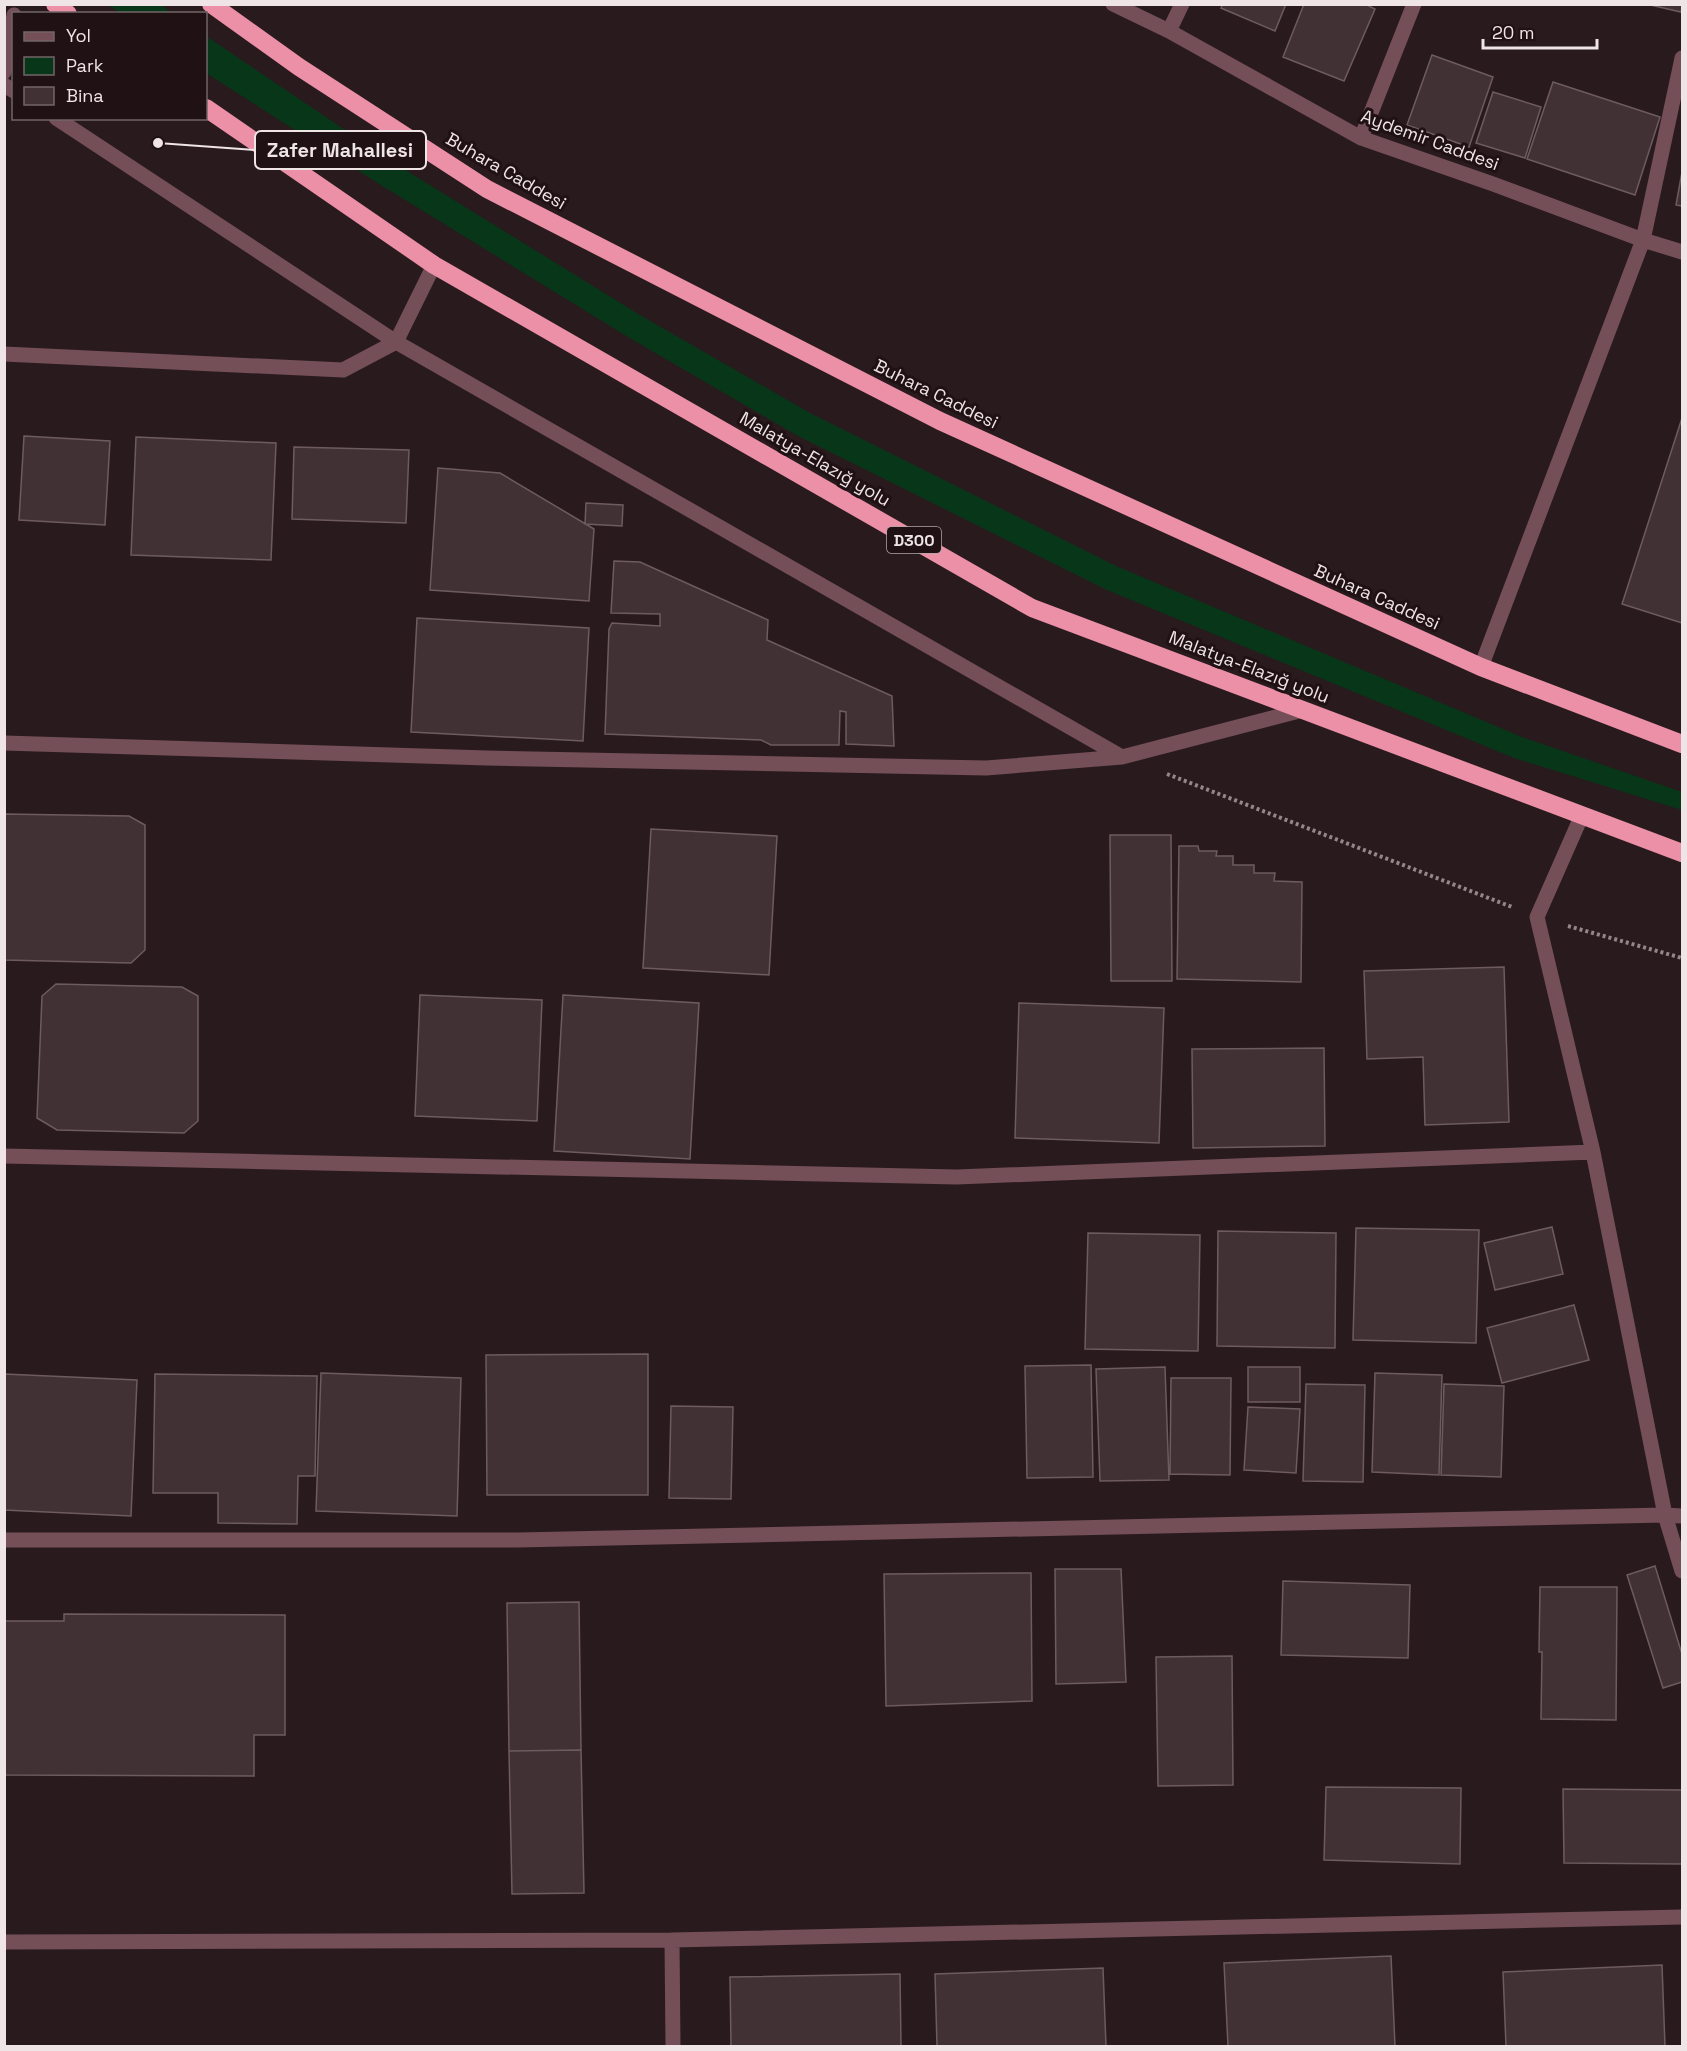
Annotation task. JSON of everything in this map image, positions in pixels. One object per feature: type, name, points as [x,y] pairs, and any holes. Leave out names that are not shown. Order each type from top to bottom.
[{"type":"highway","name":"Buhara Caddesi","points":[[211,4],[299,68],[487,189],[940,421],[1481,667],[1683,744]]},
{"type":"highway","name":"Malatya-Elazığ yolu","points":[[207,109],[434,265],[1032,608],[1683,853]]},
{"type":"street","name":"Aydemir Caddesi","points":[[1113,4],[1169,31],[1361,138],[1643,240],[1683,252]]},
{"type":"street","points":[[1169,31],[1182,4]]},
{"type":"street","points":[[1361,138],[1414,4]]},
{"type":"street","points":[[4,72],[12,26]]},
{"type":"street","points":[[1481,667],[1643,240],[1683,58]]},
{"type":"street","points":[[59,120],[396,342],[1122,757]]},
{"type":"street","points":[[4,354],[343,370],[396,342],[434,265]]},
{"type":"street","points":[[4,743],[487,758],[986,768],[1122,757],[1303,710]]},
{"type":"street","points":[[1582,815],[1537,917],[1593,1152],[1665,1515],[1683,1571]]},
{"type":"street","points":[[4,1156],[957,1177],[1593,1152]]},
{"type":"street","points":[[4,1540],[530,1540],[1683,1516]]},
{"type":"street","points":[[4,1942],[672,1940],[1683,1917]]},
{"type":"street","points":[[672,1940],[673,2046]]},
{"type":"path","points":[[1166,774],[1537,917],[1683,958]]},
{"type":"green space","points":[[108,5],[161,5],[171,12],[118,12]]},
{"type":"green space","points":[[207,37],[394,163],[640,315],[810,413],[1116,566],[1522,737],[1682,792],[1682,810],[1514,758],[1107,590],[798,436],[628,337],[376,182],[207,74]]},
{"type":"building","points":[[1223,4],[1286,4],[1275,31],[1221,8]]},
{"type":"building","points":[[1304,4],[1365,4],[1375,9],[1344,81],[1283,57]]},
{"type":"building","points":[[1646,4],[1682,4],[1682,6],[1681,12]]},
{"type":"building","points":[[1432,55],[1493,77],[1469,147],[1407,125]]},
{"type":"building","points":[[1553,82],[1660,117],[1635,195],[1527,159]]},
{"type":"building","points":[[1493,92],[1541,107],[1525,158],[1476,143]]},
{"type":"building","points":[[1682,172],[1682,206],[1676,205]]},
{"type":"building","points":[[1682,418],[1682,623],[1622,604]]},
{"type":"building","points":[[24,436],[110,441],[105,525],[19,520]]},
{"type":"building","points":[[136,437],[276,443],[271,560],[131,555]]},
{"type":"building","points":[[294,447],[409,450],[406,523],[292,519]]},
{"type":"building","points":[[438,468],[500,473],[594,529],[589,601],[430,590]]},
{"type":"building","points":[[586,503],[623,505],[622,526],[585,524]]},
{"type":"building","points":[[614,561],[640,562],[768,620],[767,640],[892,696],[894,746],[846,744],[846,712],[840,711],[839,745],[771,745],[761,740],[605,734],[609,629],[612,623],[660,626],[660,614],[611,613]]},
{"type":"building","points":[[417,618],[589,628],[583,741],[411,732]]},
{"type":"building","points":[[4,814],[129,816],[145,825],[145,950],[131,963],[4,960]]},
{"type":"building","points":[[651,829],[777,836],[769,975],[643,968]]},
{"type":"building","points":[[1110,835],[1171,835],[1172,981],[1111,981]]},
{"type":"building","points":[[1179,846],[1198,846],[1199,851],[1217,851],[1216,856],[1233,856],[1233,865],[1254,865],[1254,873],[1275,873],[1274,881],[1302,882],[1301,982],[1177,979]]},
{"type":"building","points":[[1504,967],[1509,1122],[1425,1125],[1423,1057],[1367,1059],[1364,971]]},
{"type":"building","points":[[56,984],[182,987],[198,996],[198,1121],[184,1133],[57,1130],[37,1118],[42,996]]},
{"type":"building","points":[[420,995],[542,1000],[537,1121],[415,1116]]},
{"type":"building","points":[[563,995],[699,1003],[690,1159],[554,1151]]},
{"type":"building","points":[[1019,1003],[1164,1008],[1159,1143],[1015,1138]]},
{"type":"building","points":[[1324,1048],[1325,1146],[1193,1148],[1192,1049]]},
{"type":"building","points":[[1552,1227],[1563,1274],[1495,1290],[1484,1243]]},
{"type":"building","points":[[1356,1228],[1479,1230],[1476,1343],[1353,1340]]},
{"type":"building","points":[[1218,1231],[1336,1233],[1335,1348],[1217,1346]]},
{"type":"building","points":[[1088,1233],[1200,1235],[1198,1351],[1085,1349]]},
{"type":"building","points":[[1574,1305],[1589,1360],[1502,1383],[1487,1328]]},
{"type":"building","points":[[648,1354],[648,1495],[487,1495],[486,1355]]},
{"type":"building","points":[[1091,1365],[1093,1477],[1027,1478],[1025,1366]]},
{"type":"building","points":[[1165,1367],[1169,1480],[1100,1481],[1096,1369]]},
{"type":"building","points":[[1248,1367],[1300,1367],[1300,1402],[1248,1402]]},
{"type":"building","points":[[321,1373],[461,1378],[457,1516],[316,1511]]},
{"type":"building","points":[[1375,1373],[1442,1375],[1439,1475],[1372,1472]]},
{"type":"building","points":[[4,1374],[137,1380],[131,1516],[4,1510]]},
{"type":"building","points":[[155,1374],[317,1376],[315,1476],[298,1476],[297,1524],[218,1523],[218,1493],[153,1493]]},
{"type":"building","points":[[1171,1378],[1231,1378],[1230,1475],[1170,1474]]},
{"type":"building","points":[[1306,1384],[1365,1385],[1363,1482],[1303,1481]]},
{"type":"building","points":[[1444,1384],[1504,1386],[1501,1477],[1441,1475]]},
{"type":"building","points":[[671,1406],[733,1407],[731,1499],[669,1498]]},
{"type":"building","points":[[1248,1407],[1300,1409],[1296,1473],[1244,1470]]},
{"type":"building","points":[[1655,1566],[1682,1654],[1682,1682],[1663,1688],[1627,1575]]},
{"type":"building","points":[[1055,1569],[1121,1569],[1126,1682],[1056,1684]]},
{"type":"building","points":[[1031,1573],[1032,1701],[886,1706],[884,1574]]},
{"type":"building","points":[[1283,1581],[1410,1585],[1408,1658],[1281,1655]]},
{"type":"building","points":[[1540,1587],[1617,1587],[1616,1720],[1541,1719]]},
{"type":"building","points":[[579,1602],[581,1750],[509,1751],[507,1603]]},
{"type":"building","points":[[64,1614],[285,1615],[285,1735],[254,1735],[254,1776],[4,1775],[4,1621],[64,1621]]},
{"type":"building","points":[[1232,1656],[1233,1785],[1158,1786],[1156,1657]]},
{"type":"building","points":[[581,1750],[584,1893],[512,1894],[509,1751]]},
{"type":"building","points":[[1326,1787],[1461,1788],[1460,1864],[1324,1860]]},
{"type":"building","points":[[1563,1789],[1682,1790],[1682,1864],[1564,1863]]},
{"type":"building","points":[[1391,1956],[1395,2046],[1228,2046],[1224,1963]]},
{"type":"building","points":[[1662,1965],[1665,2046],[1506,2046],[1503,1972]]},
{"type":"building","points":[[1103,1968],[1106,2046],[937,2046],[935,1974]]},
{"type":"building","points":[[900,1974],[901,2046],[731,2046],[730,1977]]},
{"type":"place","name":"Zafer Mahallesi","points":[[158,143]]}]
